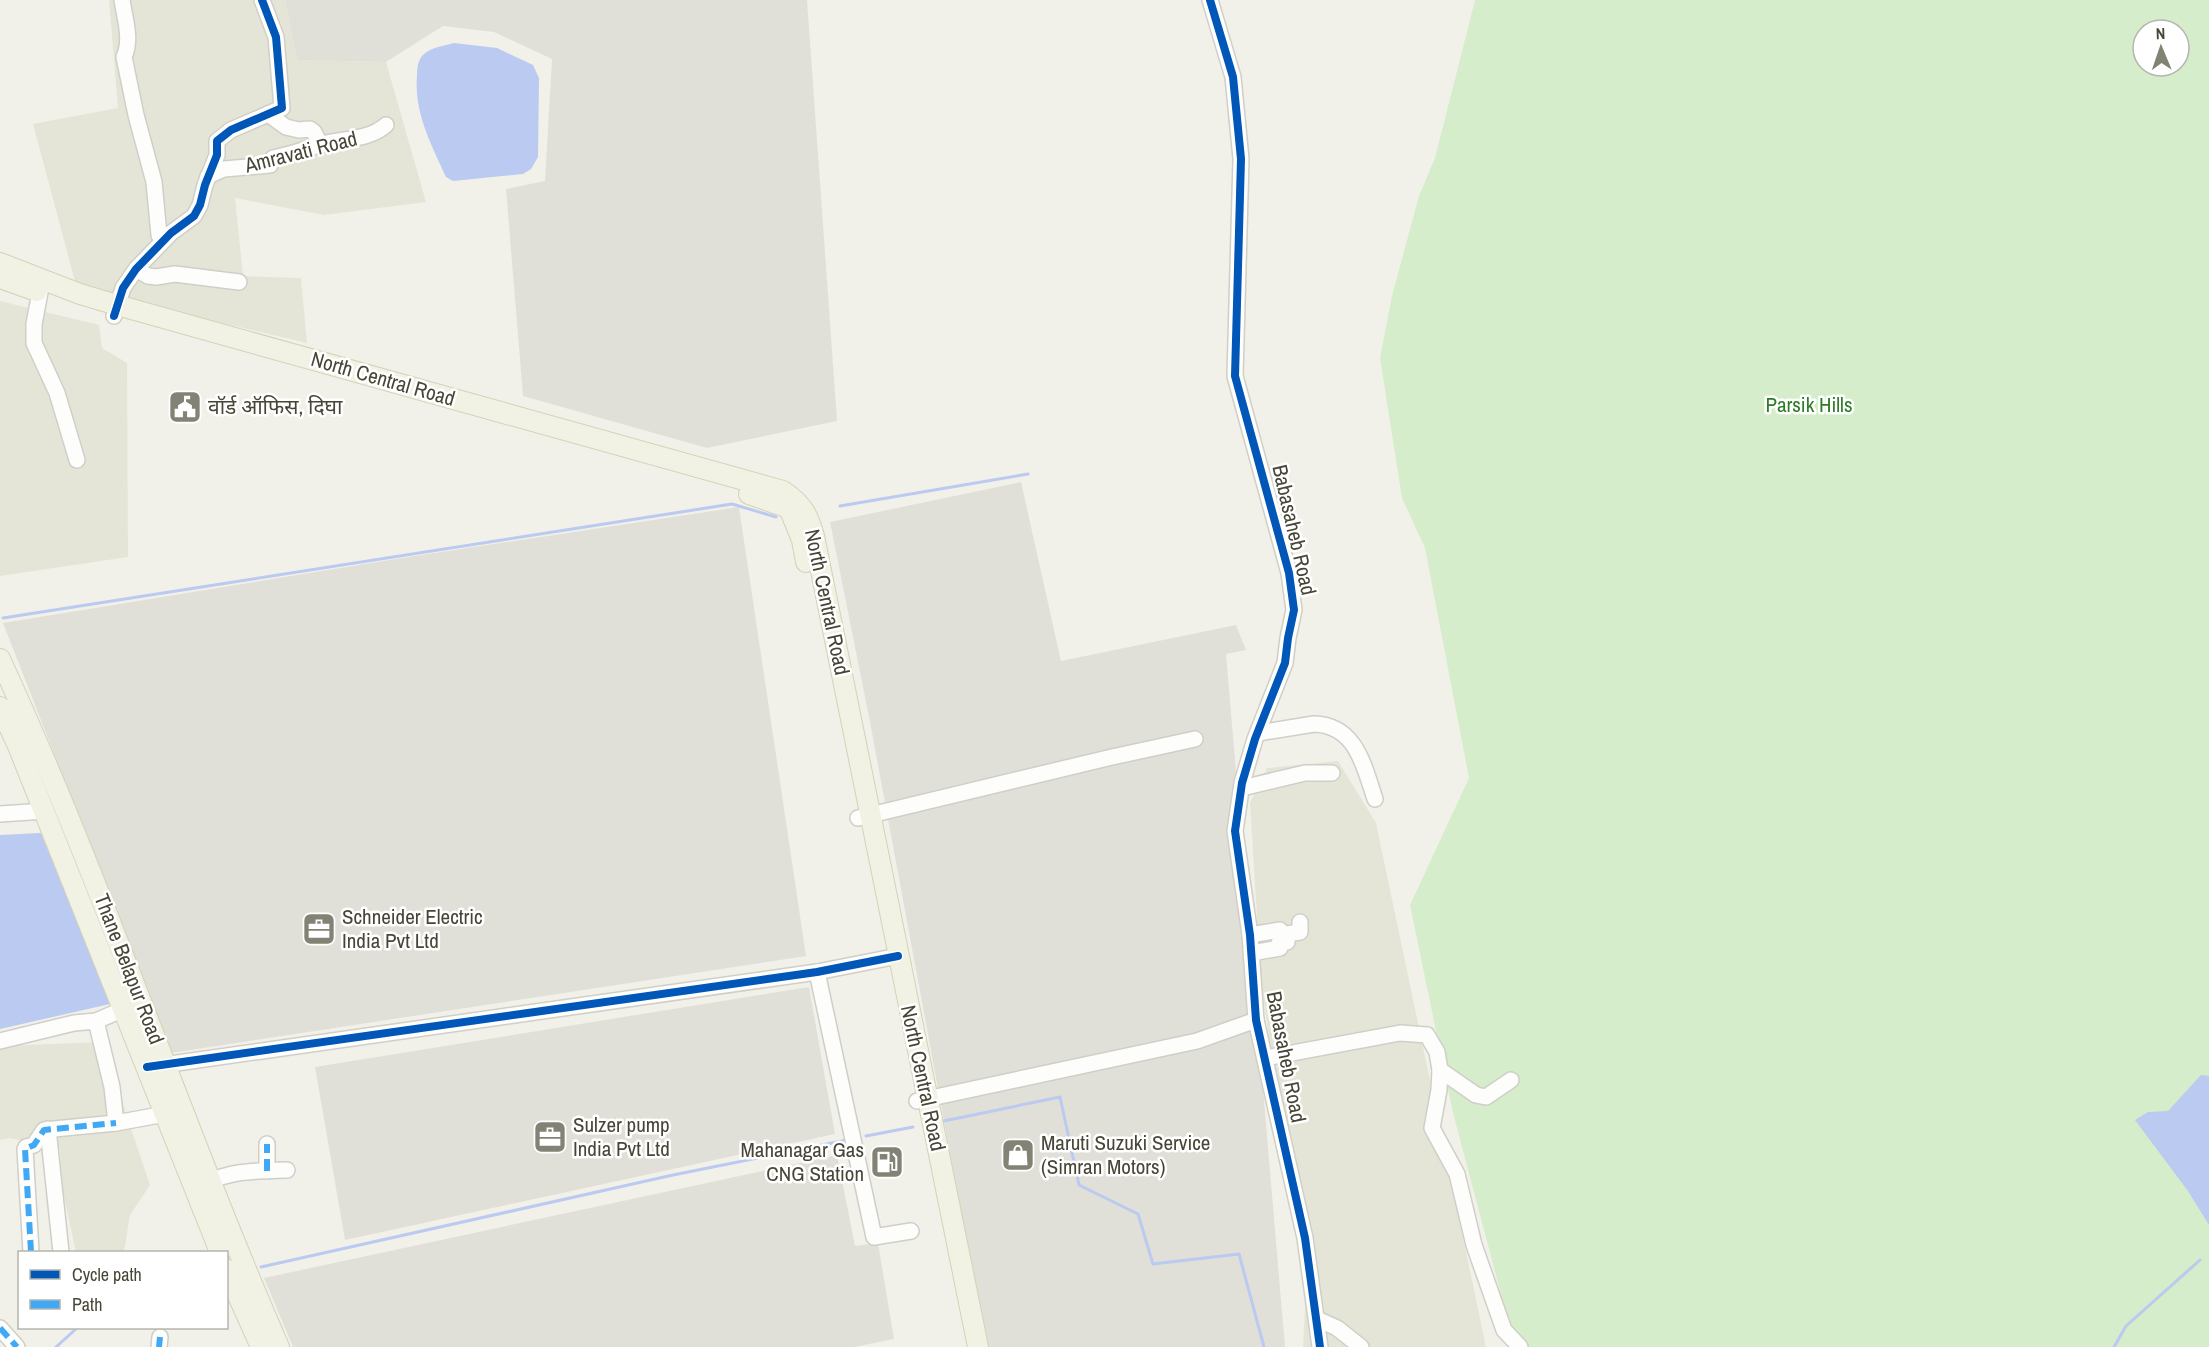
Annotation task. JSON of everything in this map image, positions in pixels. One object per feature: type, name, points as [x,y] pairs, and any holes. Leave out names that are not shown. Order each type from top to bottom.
[{"type":"main road","name":"North Central Road","points":[[0,263],[41,286]]},
{"type":"main road","name":"North Central Road","points":[[0,278],[41,286],[116,310],[783,490],[794,505],[809,517],[864,816],[886,885],[893,957],[925,1104],[966,1347]]},
{"type":"main road","name":"Thane Belapur Road","points":[[0,659],[36,738],[166,1064],[224,1251]]},
{"type":"main road","name":"Thane Belapur Road","points":[[0,706],[4,727],[45,811],[165,1114],[203,1184],[220,1251]]},
{"type":"main road","name":"North Central Road","points":[[925,1104],[937,1146],[978,1347]]},
{"type":"main road","name":"Thane Belapur Road","points":[[232,1275],[261,1347]]},
{"type":"main road","name":"Thane Belapur Road","points":[[232,1275],[279,1347]]},
{"type":"street","points":[[122,0],[129,36],[128,48],[124,57],[136,115],[154,182],[159,235],[166,238]]},
{"type":"street","points":[[116,310],[123,288],[136,269],[166,238],[194,216],[217,155],[217,141],[231,130],[282,108],[276,38],[262,0]]},
{"type":"street","name":"Babasaheb Road","points":[[1210,0],[1233,78],[1241,159],[1235,375],[1289,573],[1294,610],[1285,663],[1257,733],[1242,788],[1235,831],[1250,935],[1256,1020],[1305,1238],[1320,1347]]},
{"type":"street","points":[[268,114],[286,127],[299,130],[310,129],[320,144]]},
{"type":"street","name":"Amravati Road","points":[[208,177],[224,169],[270,165],[273,158],[300,153],[320,144],[369,135],[380,131],[386,125]]},
{"type":"street","points":[[136,269],[148,276],[175,274],[239,282]]},
{"type":"street","points":[[41,286],[33,324],[34,343],[57,393],[76,460]]},
{"type":"street","points":[[1257,733],[1323,724],[1345,734],[1353,743],[1366,771],[1375,799]]},
{"type":"street","points":[[864,816],[1196,739]]},
{"type":"street","points":[[1242,788],[1305,773],[1332,773]]},
{"type":"street","points":[[0,814],[45,811]]},
{"type":"street","points":[[1252,953],[1280,948],[1279,943],[1287,942],[1287,934],[1300,932],[1300,922]]},
{"type":"street","points":[[1250,935],[1280,930]]},
{"type":"street","points":[[147,1067],[817,972],[893,957]]},
{"type":"street","points":[[817,972],[874,1237],[911,1231]]},
{"type":"street","points":[[0,1041],[74,1023],[96,1021],[142,1001]]},
{"type":"street","points":[[925,1104],[1197,1041],[1256,1020]]},
{"type":"street","points":[[96,1021],[112,1087],[116,1123]]},
{"type":"street","points":[[1265,1058],[1400,1033],[1427,1035],[1437,1052],[1440,1070],[1432,1128],[1457,1174],[1474,1245],[1504,1330],[1520,1347]]},
{"type":"street","points":[[1440,1070],[1476,1095],[1486,1097],[1511,1080]]},
{"type":"street","points":[[31,1251],[25,1149],[34,1145],[44,1130],[48,1129],[116,1123],[165,1114]]},
{"type":"street","points":[[48,1129],[61,1251]]},
{"type":"street","points":[[267,1144],[267,1171]]},
{"type":"street","points":[[203,1184],[235,1173],[287,1170]]},
{"type":"street","points":[[1317,1319],[1337,1328],[1361,1347]]},
{"type":"street","points":[[0,1328],[17,1347]]},
{"type":"shaded area","points":[[109,0],[285,0],[297,60],[386,62],[426,202],[324,215],[235,198],[243,276],[301,278],[307,343],[77,289],[33,124],[118,108]]},
{"type":"shaded area","points":[[285,0],[807,0],[837,421],[707,448],[523,396],[506,189],[545,181],[552,59],[494,32],[443,26],[386,62],[297,60]]},
{"type":"shaded area","points":[[0,301],[99,325],[102,348],[127,363],[128,557],[0,576]]},
{"type":"shaded area","points":[[1021,482],[1061,661],[1236,625],[1246,650],[1226,654],[1285,1347],[986,1347],[870,722],[830,522]]},
{"type":"shaded area","points":[[739,507],[806,956],[171,1053],[3,623],[408,557]]},
{"type":"shaded area","points":[[1338,761],[1376,823],[1486,1347],[1303,1347],[1306,1288],[1261,983],[1250,803],[1267,768]]},
{"type":"shaded area","points":[[809,987],[835,1134],[345,1240],[315,1067]]},
{"type":"shaded area","points":[[102,1042],[150,1185],[130,1215],[124,1251],[76,1251],[62,1187],[60,1149],[10,1138],[0,1140],[0,1046]]},
{"type":"shaded area","points":[[837,1155],[855,1246],[878,1243],[894,1339],[854,1347],[293,1347],[264,1278]]},
{"type":"green space","name":"Parsik Hills","points":[[1475,0],[2209,0],[2209,1347],[1515,1347],[1453,1113],[1410,905],[1469,778],[1425,548],[1402,498],[1380,358],[1392,296],[1419,196],[1435,158]]},
{"type":"water","points":[[454,43],[497,48],[533,65],[539,78],[538,157],[531,169],[523,174],[453,181],[446,177],[421,116],[417,73],[419,61],[424,54],[434,48]]},
{"type":"water","points":[[41,833],[110,1004],[0,1029],[0,835]]},
{"type":"water","points":[[2201,1075],[2209,1076],[2209,1225],[2188,1191],[2135,1120],[2148,1112],[2168,1111]]},
{"type":"waterway","points":[[840,506],[1028,474]]},
{"type":"waterway","points":[[3,618],[732,504],[776,517]]},
{"type":"waterway","points":[[939,1122],[1060,1097],[1079,1185],[1138,1214],[1153,1264],[1239,1254],[1264,1347]]},
{"type":"waterway","points":[[866,1136],[913,1127]]},
{"type":"waterway","points":[[261,1267],[673,1175],[847,1140]]},
{"type":"waterway","points":[[2114,1347],[2126,1326],[2200,1260]]},
{"type":"waterway","points":[[56,1347],[76,1329]]},
{"type":"marked path","points":[[31,1251],[25,1149],[34,1145],[44,1130],[116,1123]]},
{"type":"marked path","points":[[267,1144],[267,1171]]},
{"type":"marked path","points":[[0,1328],[17,1347]]},
{"type":"marked path","points":[[159,1347],[160,1337]]},
{"type":"cycle path","points":[[114,316],[123,288],[136,269],[171,233],[194,216],[217,155],[217,141],[231,130],[282,108],[276,37],[262,0]]},
{"type":"cycle path","points":[[1210,0],[1233,77],[1241,159],[1235,376],[1289,573],[1294,610],[1285,663],[1255,739],[1242,783],[1235,831],[1250,935],[1256,1020],[1305,1238],[1320,1347]]},
{"type":"cycle path","points":[[147,1067],[817,972],[898,956]]},
{"type":"place","name":"वॉर्ड ऑफिस, दिघा","points":[[185,407]]},
{"type":"place","name":"Schneider Electric India Pvt Ltd","points":[[319,929]]},
{"type":"place","name":"Sulzer pump India Pvt Ltd","points":[[550,1137]]},
{"type":"place","name":"Maruti Suzuki Service (Simran Motors)","points":[[1018,1155]]},
{"type":"place","name":"Mahanagar Gas CNG Station","points":[[887,1162]]}]
